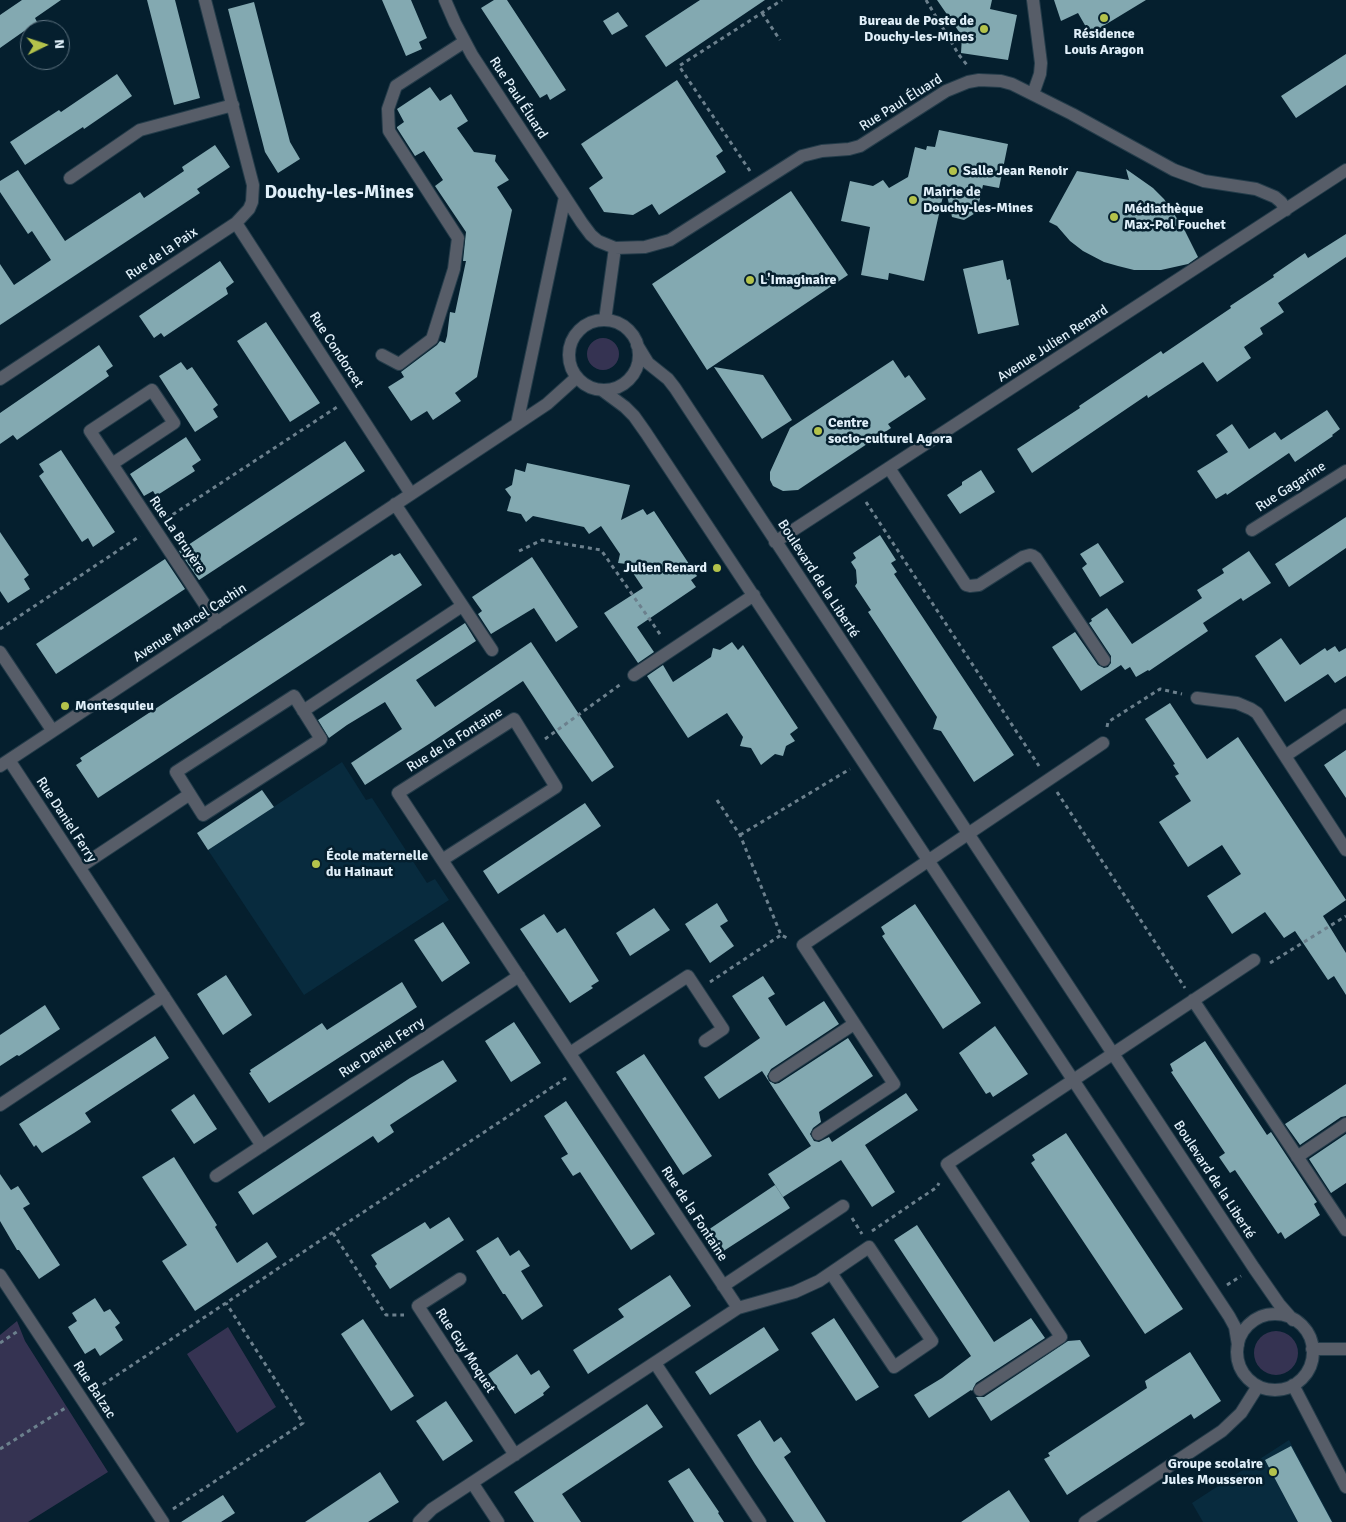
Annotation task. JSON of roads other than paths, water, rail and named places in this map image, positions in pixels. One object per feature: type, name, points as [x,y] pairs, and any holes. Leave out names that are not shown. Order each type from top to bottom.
[{"type":"street","name":"Rue de la Paix","points":[[0,379],[236,223],[248,209],[254,193],[253,185],[206,0]]},
{"type":"street","name":"Rue Paul Éluard","points":[[445,0],[464,42],[590,235],[598,241],[615,248],[645,247],[670,240],[802,156],[816,152],[850,149],[860,146],[946,91],[968,82],[979,80],[1001,81],[1033,94],[1174,170],[1204,181],[1261,191],[1275,197],[1286,210]]},
{"type":"street","points":[[1033,0],[1041,63],[1040,74],[1033,94]]},
{"type":"street","points":[[382,355],[399,364],[432,339],[454,269],[458,238],[389,131],[388,109],[396,86],[464,42]]},
{"type":"street","points":[[70,178],[140,130],[233,105]]},
{"type":"street","name":"Avenue Julien Renard","points":[[775,542],[1346,170]]},
{"type":"street","points":[[517,424],[565,197]]},
{"type":"street","name":"Rue Condorcet","points":[[236,223],[411,494]]},
{"type":"street","points":[[605,320],[615,248]]},
{"type":"street","points":[[602,390],[617,387],[629,378],[635,370],[638,360],[637,345],[632,335],[615,322],[605,320],[585,326],[577,333],[571,342],[569,357],[571,368],[577,377],[588,386],[602,390],[625,407],[640,423],[1214,1293],[1232,1321],[1238,1345]]},
{"type":"street","name":"Boulevard de la Liberté","points":[[637,345],[648,363],[675,388],[1254,1268],[1293,1320]]},
{"type":"street","name":"Avenue Marcel Cachin","points":[[4,763],[547,404],[577,377]]},
{"type":"street","name":"Rue La Bruyère","points":[[112,464],[174,423],[152,390],[90,431],[217,623]]},
{"type":"street","points":[[889,468],[966,585],[979,585],[1023,557],[1033,556],[1104,660]]},
{"type":"street","name":"Rue Gagarine","points":[[1252,530],[1324,483],[1346,471]]},
{"type":"street","points":[[395,504],[492,650]]},
{"type":"street","points":[[634,675],[754,595]]},
{"type":"street","points":[[303,710],[462,606]]},
{"type":"street","points":[[0,652],[52,730]]},
{"type":"street","points":[[294,696],[321,739],[203,815],[190,794],[176,772],[294,696]]},
{"type":"street","points":[[1197,698],[1237,703],[1257,713],[1346,850]]},
{"type":"street","points":[[1285,756],[1346,715]]},
{"type":"street","name":"Rue de la Fontaine","points":[[442,860],[556,787],[514,719],[398,793],[442,860],[570,1053],[723,1286],[738,1308]]},
{"type":"street","points":[[818,1134],[894,1084],[803,945],[1103,743]]},
{"type":"street","name":"Rue Daniel Ferry","points":[[4,763],[80,868],[262,1146]]},
{"type":"street","points":[[80,868],[190,794]]},
{"type":"street","points":[[980,1390],[1061,1337],[947,1164],[1254,960]]},
{"type":"street","name":"Rue Daniel Ferry","points":[[216,1176],[519,976]]},
{"type":"street","points":[[570,1053],[688,976],[723,1029],[705,1041]]},
{"type":"street","points":[[0,1105],[164,996]]},
{"type":"street","points":[[1193,1000],[1346,1230]]},
{"type":"street","points":[[775,1076],[854,1024]]},
{"type":"street","points":[[1298,1156],[1346,1124]]},
{"type":"street","points":[[723,1286],[844,1206]]},
{"type":"street","points":[[419,1522],[432,1509],[473,1484],[738,1308],[795,1292],[820,1281],[831,1273],[869,1247],[932,1341],[894,1367],[831,1273]]},
{"type":"street","name":"Rue Balzac","points":[[0,1275],[161,1520]]},
{"type":"street","name":"Rue Guy Moquet","points":[[460,1279],[418,1306],[515,1455]]},
{"type":"street","points":[[1278,1315],[1293,1320],[1302,1326],[1308,1334],[1312,1348],[1312,1360],[1308,1370],[1302,1379],[1293,1385],[1278,1390],[1258,1386],[1249,1380],[1240,1366],[1237,1356],[1242,1334],[1248,1326],[1262,1317],[1278,1315]]},
{"type":"street","points":[[1312,1348],[1346,1349]]},
{"type":"street","points":[[655,1363],[760,1522]]},
{"type":"street","points":[[1293,1385],[1346,1487]]},
{"type":"street","points":[[1085,1522],[1222,1431],[1241,1413],[1258,1386]]},
{"type":"street","points":[[473,1484],[498,1522]]},
{"type":"place","name":"Résidence Louis Aragon","points":[[1104,18]]},
{"type":"place","name":"Bureau de Poste de Douchy-les-Mines","points":[[984,29]]},
{"type":"place","name":"Salle Jean Renoir","points":[[953,171]]},
{"type":"place","name":"Mairie de Douchy-les-Mines","points":[[913,200]]},
{"type":"place","name":"Médiathèque Max-Pol Fouchet","points":[[1114,217]]},
{"type":"place","name":"L'Imaginaire","points":[[750,280]]},
{"type":"place","name":"Centre socio-culturel Agora","points":[[818,431]]},
{"type":"place","name":"Julien Renard","points":[[717,568]]},
{"type":"place","name":"Montesquieu","points":[[65,706]]},
{"type":"place","name":"École maternelle du Hainaut","points":[[316,864]]},
{"type":"place","name":"Groupe scolaire Jules Mousseron","points":[[1273,1472]]},
{"type":"district","name":"Douchy-les-Mines","points":[[339,193]]}]
